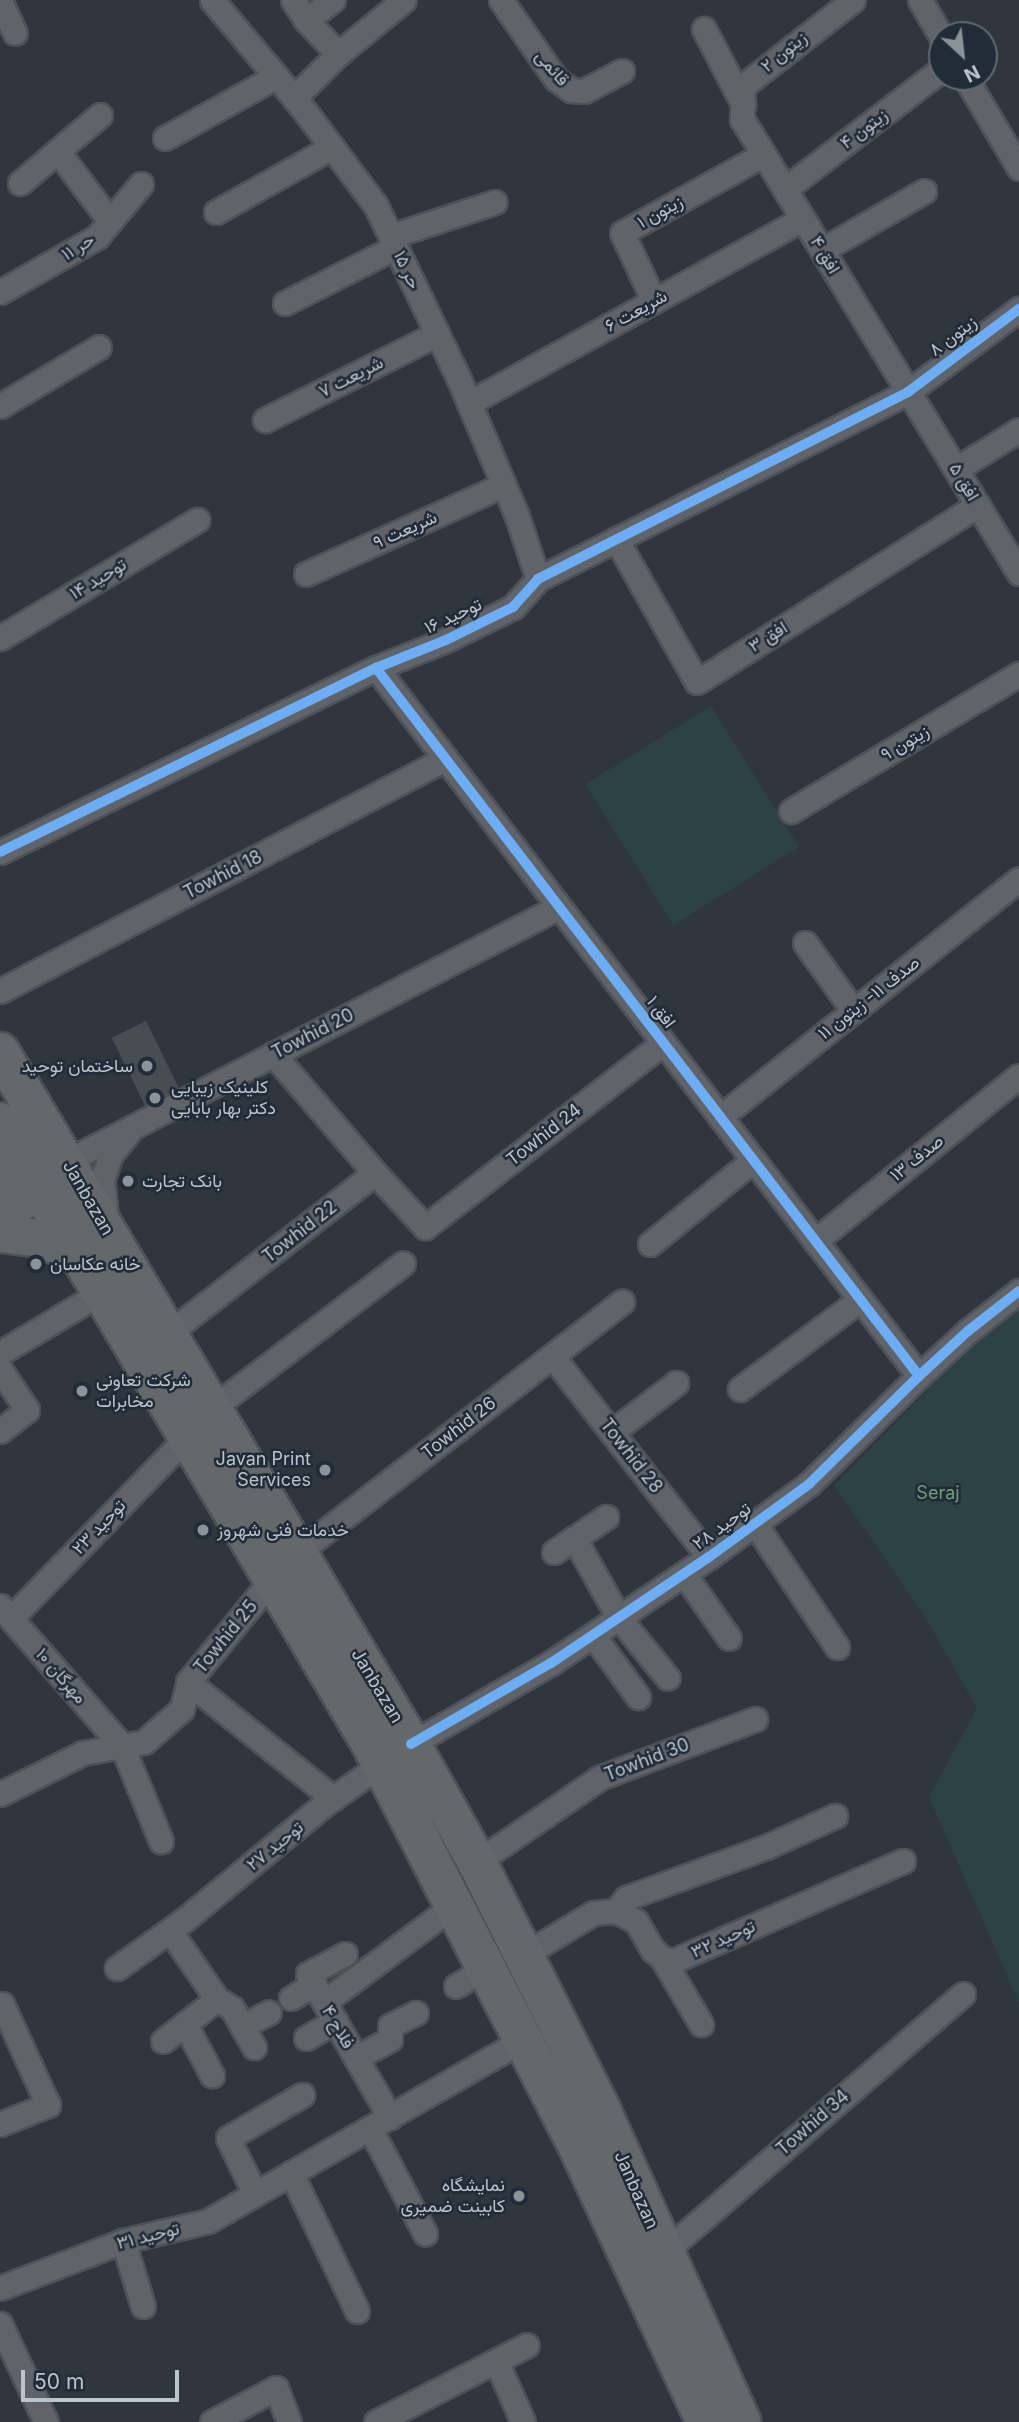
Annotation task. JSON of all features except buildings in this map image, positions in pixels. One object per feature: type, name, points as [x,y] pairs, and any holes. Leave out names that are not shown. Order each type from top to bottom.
[{"type":"highway","name":"Janbazan","points":[[0,1052],[67,1161],[94,1244],[102,1292],[199,1423],[397,1754],[477,1862],[601,2112],[741,2422]]},
{"type":"highway","name":"Janbazan","points":[[0,1122],[23,1178],[94,1244],[166,1335],[199,1423]]},
{"type":"highway","name":"Janbazan","points":[[397,1754],[454,1905],[471,1977],[523,2040],[580,2151],[706,2422]]},
{"type":"main road","points":[[0,1211],[23,1178],[67,1161]]},
{"type":"main road","points":[[0,1233],[94,1244]]},
{"type":"street","name":"حر ۱۵","points":[[212,0],[294,98],[376,205],[469,403],[538,579]]},
{"type":"street","points":[[293,0],[306,20],[338,54]]},
{"type":"street","points":[[306,20],[333,0]]},
{"type":"street","points":[[294,98],[338,54],[404,0]]},
{"type":"street","name":"قائمی","points":[[500,0],[556,79],[571,90],[584,91],[622,71]]},
{"type":"street","name":"زیتون ۲","points":[[742,111],[743,86],[853,0]]},
{"type":"street","points":[[919,0],[932,21]]},
{"type":"street","points":[[0,1],[15,33]]},
{"type":"street","name":"افق ۴","points":[[704,29],[764,154],[908,391]]},
{"type":"street","points":[[165,138],[275,77]]},
{"type":"street","name":"زیتون ۴","points":[[785,189],[928,80]]},
{"type":"street","points":[[973,91],[1019,168]]},
{"type":"street","points":[[20,183],[100,115]]},
{"type":"street","points":[[216,212],[332,147]]},
{"type":"street","points":[[58,152],[110,221]]},
{"type":"street","name":"زیتون ۱","points":[[654,301],[622,233],[764,154]]},
{"type":"street","name":"حر ۱۱","points":[[0,292],[97,237],[141,184]]},
{"type":"street","points":[[822,250],[924,191]]},
{"type":"street","points":[[285,303],[393,242],[495,202]]},
{"type":"street","name":"شریعت ۶","points":[[469,403],[803,219]]},
{"type":"street","name":"زیتون ۸","points":[[908,391],[1019,309]]},
{"type":"street","name":"شریعت ۷","points":[[265,420],[437,334]]},
{"type":"street","points":[[0,406],[99,347]]},
{"type":"street","name":"افق ۵","points":[[908,391],[1019,573]]},
{"type":"street","name":"توحید ۱۶","points":[[0,852],[376,668],[446,640],[513,607],[538,579],[908,391]]},
{"type":"street","points":[[956,469],[1019,430]]},
{"type":"street","name":"شریعت ۹","points":[[306,574],[503,485]]},
{"type":"street","name":"افق ۳","points":[[617,539],[697,681],[978,505]]},
{"type":"street","name":"توحید ۱۴","points":[[0,638],[197,520]]},
{"type":"street","name":"افق ۱","points":[[376,668],[919,1376]]},
{"type":"street","name":"زیتون ۹","points":[[792,811],[1019,674]]},
{"type":"street","name":"Towhid 18","points":[[0,991],[445,759]]},
{"type":"street","name":"صدف ۱۱- زیتون ۱۱","points":[[720,1116],[1019,879]]},
{"type":"street","name":"Towhid 20","points":[[67,1161],[559,907]]},
{"type":"street","points":[[805,943],[853,1010]]},
{"type":"street","name":"Towhid 24","points":[[375,1173],[425,1227],[663,1043]]},
{"type":"street","points":[[274,1054],[375,1173]]},
{"type":"street","name":"صدف ۱۳","points":[[815,1241],[1019,1076]]},
{"type":"street","points":[[94,1244],[102,1180],[111,1153],[137,1124]]},
{"type":"street","points":[[650,1244],[753,1160]]},
{"type":"street","name":"Towhid 22","points":[[166,1335],[375,1173]]},
{"type":"street","points":[[199,1423],[403,1263]]},
{"type":"street","name":"توحید ۲۸","points":[[397,1754],[551,1663],[709,1558],[809,1484],[919,1376],[968,1331],[1019,1291]]},
{"type":"street","points":[[0,1353],[102,1292]]},
{"type":"street","points":[[740,1389],[860,1300]]},
{"type":"street","name":"Towhid 26","points":[[285,1566],[622,1302]]},
{"type":"street","name":"Towhid 28","points":[[552,1356],[709,1558]]},
{"type":"street","points":[[0,1369],[27,1410],[0,1431]]},
{"type":"street","points":[[612,1432],[676,1383]]},
{"type":"street","name":"توحید ۲۳","points":[[5,1612],[199,1423]]},
{"type":"street","points":[[554,1552],[606,1517]]},
{"type":"street","points":[[755,1524],[837,1647]]},
{"type":"street","points":[[575,1538],[619,1618],[668,1678]]},
{"type":"street","name":"Towhid 25","points":[[0,1794],[14,1784],[83,1753],[144,1742],[182,1709],[188,1682],[285,1566]]},
{"type":"street","points":[[684,1574],[729,1638]]},
{"type":"street","name":"مهرگان ۱۰","points":[[5,1612],[122,1746],[161,1841]]},
{"type":"street","points":[[593,1635],[638,1697]]},
{"type":"street","points":[[188,1682],[333,1798]]},
{"type":"street","name":"Towhid 30","points":[[477,1862],[599,1778],[755,1719]]},
{"type":"street","name":"توحید ۲۷","points":[[117,1968],[170,1931],[333,1798],[397,1754]]},
{"type":"street","points":[[616,1910],[626,1898],[766,1847],[835,1816]]},
{"type":"street","name":"توحید ۳۲","points":[[662,1958],[673,1961],[903,1861]]},
{"type":"street","points":[[306,2038],[324,2002],[454,1905]]},
{"type":"street","points":[[524,1955],[593,1913],[616,1910],[636,1921],[662,1958],[701,2024]]},
{"type":"street","points":[[170,1931],[217,1999],[232,2008],[254,2047]]},
{"type":"street","points":[[324,2002],[308,1974],[345,1954]]},
{"type":"street","name":"Towhid 34","points":[[664,2252],[962,1994]]},
{"type":"street","points":[[292,1998],[324,2002]]},
{"type":"street","points":[[163,2041],[217,1999]]},
{"type":"street","name":"فلاح ۴","points":[[324,2002],[356,2058],[425,2234]]},
{"type":"street","points":[[0,2124],[48,2105],[2,2004]]},
{"type":"street","points":[[242,2026],[269,2012]]},
{"type":"street","points":[[356,2058],[390,2039],[390,2026],[416,2013]]},
{"type":"street","points":[[185,2024],[212,2075]]},
{"type":"street","name":"توحید ۳۱","points":[[0,2288],[123,2241],[208,2221],[523,2040]]},
{"type":"street","points":[[255,2194],[228,2138],[302,2095]]},
{"type":"street","points":[[291,2173],[357,2311]]},
{"type":"street","points":[[123,2241],[144,2306]]},
{"type":"street","points":[[0,2324],[39,2419]]},
{"type":"street","points":[[376,2422],[527,2345]]},
{"type":"street","points":[[496,2361],[523,2422]]},
{"type":"street","points":[[212,2422],[276,2388],[289,2422]]},
{"type":"green space","points":[[711,706],[799,847],[673,925],[585,784]]},
{"type":"green space","name":"Seraj","points":[[1019,1308],[1019,2003],[929,1797],[977,1708],[924,1615],[834,1485],[989,1327]]},
{"type":"cycle path","points":[[0,852],[376,668],[446,640],[513,607],[538,579],[908,392],[1019,309]]},
{"type":"cycle path","points":[[376,668],[919,1376]]},
{"type":"cycle path","points":[[411,1744],[551,1663],[709,1557],[809,1484],[919,1376],[968,1331],[1019,1291]]},
{"type":"place","name":"ساختمان توحید","points":[[147,1066]]},
{"type":"place","name":"کلینیک زیبایی دکتر بهار بابایی","points":[[155,1098]]},
{"type":"place","name":"بانک تجارت","points":[[128,1181]]},
{"type":"place","name":"خانه عکاسان","points":[[36,1264]]},
{"type":"place","name":"شرکت تعاونی مخابرات","points":[[82,1391]]},
{"type":"place","name":"Javan Print Services","points":[[325,1470]]},
{"type":"place","name":"خدمات فنی شهروز","points":[[203,1530]]},
{"type":"place","name":"نمایشگاه کابینت ضمیری","points":[[519,2196]]}]
